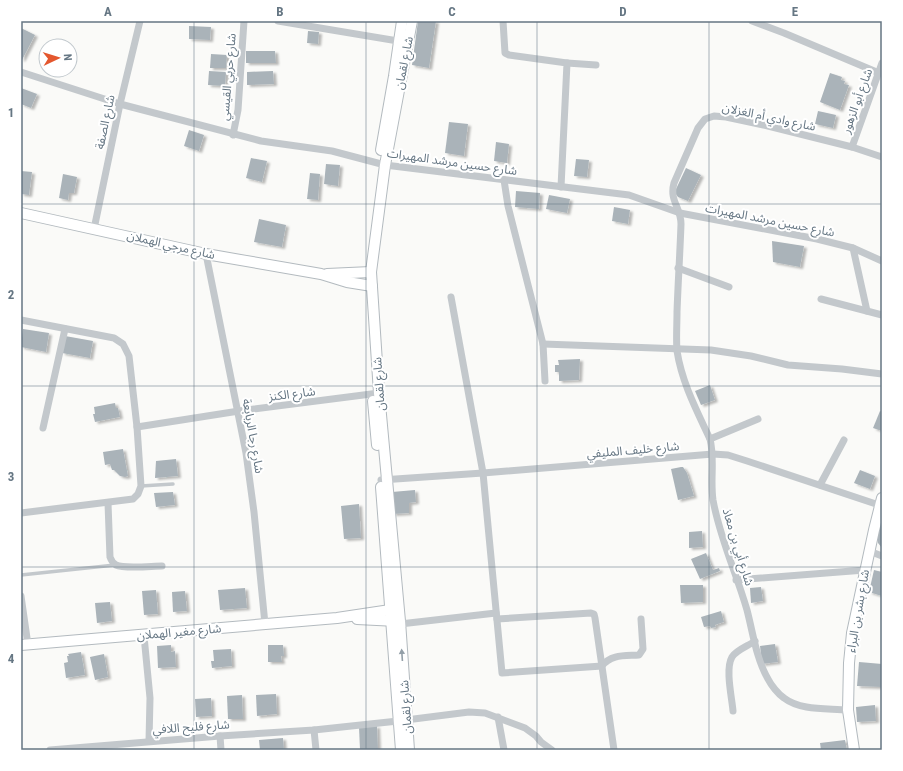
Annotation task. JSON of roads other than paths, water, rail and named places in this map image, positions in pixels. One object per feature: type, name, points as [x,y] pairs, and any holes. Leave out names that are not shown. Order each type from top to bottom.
[{"type":"street","name":"شارع الصفة","points":[[94,228],[120,104],[140,21]]},
{"type":"street","name":"شارع حربي القيسي","points":[[233,135],[238,110],[244,21]]},
{"type":"street","points":[[278,21],[398,41]]},
{"type":"street","name":"شارع لقمان","points":[[401,750],[402,721],[397,622],[376,394],[368,272],[398,41],[402,21]]},
{"type":"street","name":"شارع لقمان","points":[[382,164],[412,21]]},
{"type":"street","points":[[503,21],[505,53],[510,56],[596,65]]},
{"type":"street","points":[[753,21],[879,73]]},
{"type":"street","points":[[561,187],[567,63]]},
{"type":"street","name":"شارع أبو الزهور","points":[[852,147],[882,63]]},
{"type":"street","name":"شارع حسين مرشد المهيرات","points":[[21,72],[120,104],[233,135],[332,152],[382,164],[629,195],[680,213],[817,239],[853,248],[882,261]]},
{"type":"street","name":"شارع وادي أم الغزلان","points":[[680,213],[673,199],[672,190],[674,183],[698,128],[705,119],[714,116],[726,117],[852,147],[882,157]]},
{"type":"street","points":[[504,180],[508,206],[543,344],[545,381]]},
{"type":"street","name":"شارع مرجي الهملان","points":[[21,213],[206,254],[321,274],[347,282],[369,286]]},
{"type":"street","name":"شارع أبي بن معاذ","points":[[680,213],[677,350],[681,370],[689,393],[710,439],[713,454],[712,483],[716,515],[722,538],[746,609],[761,664],[768,680],[783,698],[799,706],[848,710]]},
{"type":"street","points":[[853,248],[868,311]]},
{"type":"street","name":"شارع رجا الربابعة","points":[[206,254],[239,412],[246,453],[254,512],[265,624]]},
{"type":"street","points":[[678,268],[729,288]]},
{"type":"street","name":"شارع مرجي الهملان","points":[[321,274],[368,272]]},
{"type":"street","points":[[451,297],[483,473],[502,673],[602,666]]},
{"type":"street","points":[[821,299],[882,315]]},
{"type":"street","points":[[21,320],[114,338],[123,344],[128,356],[137,428],[141,486],[136,497],[133,499],[21,514]]},
{"type":"street","points":[[43,428],[65,329]]},
{"type":"street","points":[[543,344],[677,350],[711,350],[788,364],[842,368],[882,374]]},
{"type":"street","name":"شارع الكنز","points":[[137,428],[239,412],[376,394]]},
{"type":"street","points":[[710,439],[758,419]]},
{"type":"street","points":[[820,485],[844,440]]},
{"type":"street","name":"شارع خليف المليفي","points":[[384,480],[713,454],[728,455],[747,460],[820,485],[881,501]]},
{"type":"street","name":"شارع بشر بن البراء","points":[[854,750],[848,710],[849,663],[852,633],[881,501]]},
{"type":"street","points":[[108,503],[110,557],[112,561],[116,565],[122,566],[162,566]]},
{"type":"street","points":[[869,551],[882,556]]},
{"type":"street","points":[[736,580],[865,570]]},
{"type":"street","points":[[21,596],[24,645]]},
{"type":"street","name":"شارع مغير الهملان","points":[[24,645],[144,636],[337,618],[395,609]]},
{"type":"street","points":[[397,622],[496,616],[593,613],[595,618],[614,750]]},
{"type":"street","name":"شارع مغير الهملان","points":[[337,618],[397,622]]},
{"type":"street","points":[[602,666],[606,660],[613,657],[639,655],[643,649],[641,619]]},
{"type":"street","points":[[144,636],[150,698],[149,741]]},
{"type":"street","points":[[733,710],[729,671],[730,662],[732,656],[755,641]]},
{"type":"street","name":"شارع فليح اللافي","points":[[50,750],[149,741],[314,730],[402,721],[469,712],[485,713],[525,728],[552,750]]},
{"type":"street","points":[[498,717],[504,750]]},
{"type":"street","name":"شارع لقمان","points":[[402,721],[409,750]]},
{"type":"street","points":[[314,730],[316,750]]},
{"type":"street","points":[[220,736],[221,750]]},
{"type":"lane","points":[[141,486],[173,484]]},
{"type":"lane","points":[[21,575],[116,565]]}]
